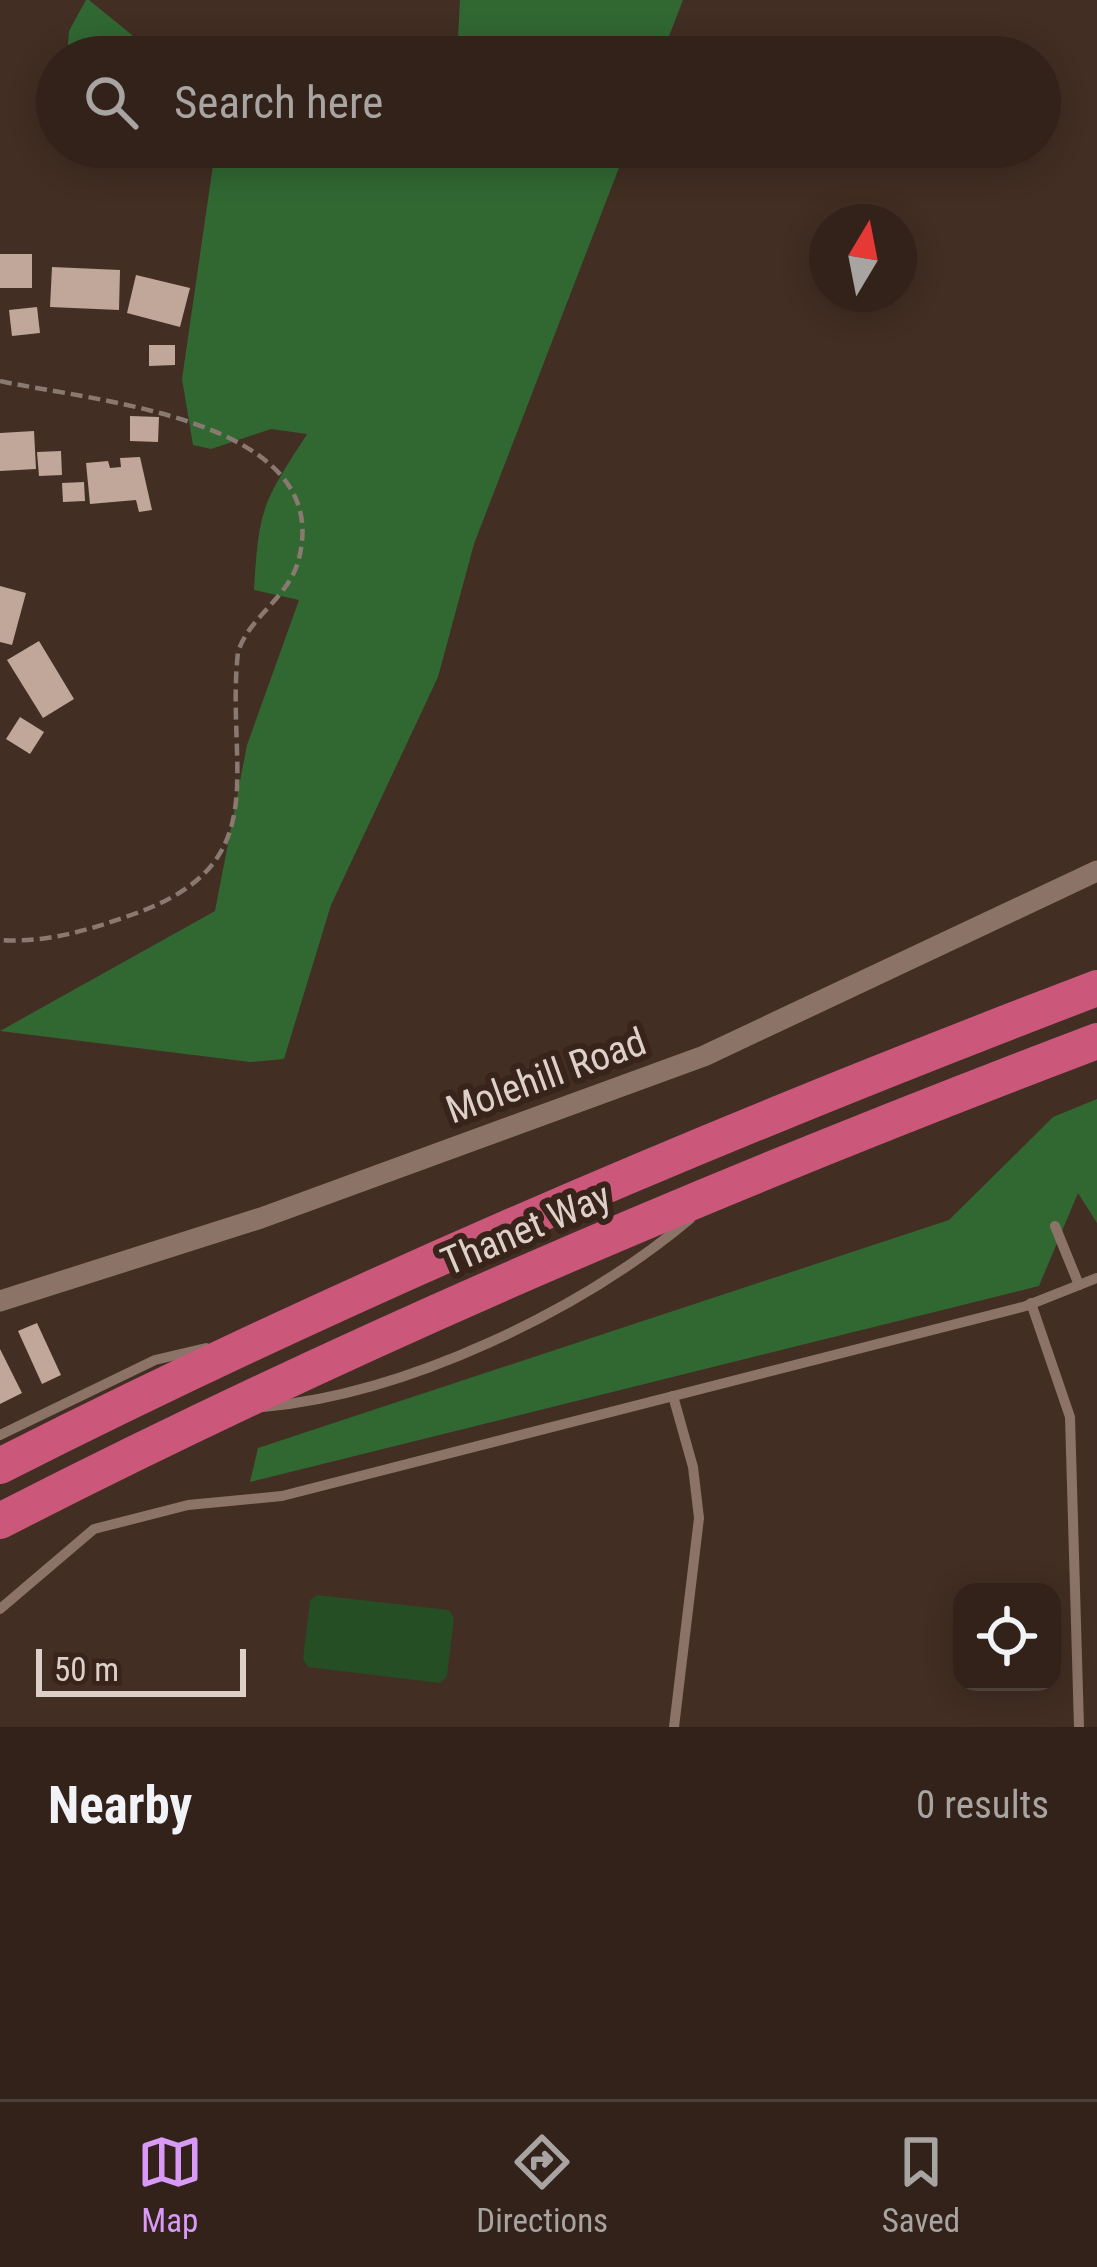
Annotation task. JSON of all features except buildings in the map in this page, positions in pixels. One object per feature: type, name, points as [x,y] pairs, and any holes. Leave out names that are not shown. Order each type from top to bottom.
[{"type":"highway","name":"Thanet Way","points":[[0,1466],[294,1326],[860,1078],[1097,988]]},
{"type":"highway","name":"Thanet Way","points":[[0,1521],[457,1303],[1097,1041]]},
{"type":"street","name":"Molehill Road","points":[[0,1301],[261,1218],[704,1056],[1097,871]]},
{"type":"lane","points":[[1055,1226],[1079,1285]]},
{"type":"lane","points":[[0,1609],[94,1529],[188,1504],[281,1496],[1030,1304],[1097,1278]]},
{"type":"lane","points":[[1030,1304],[1070,1418],[1078,1727]]},
{"type":"lane","points":[[0,1435],[155,1360],[294,1326]]},
{"type":"lane","points":[[674,1396],[693,1467],[699,1518],[674,1727]]},
{"type":"path","points":[[0,381],[167,413],[222,435],[272,463],[290,484],[304,530],[288,585],[243,636],[238,652],[233,815],[224,852],[206,878],[160,905],[92,929],[49,939],[0,940]]},
{"type":"green space","points":[[89,0],[133,36],[69,36]]},
{"type":"green space","points":[[460,0],[683,0],[669,36],[458,36]]},
{"type":"green space","points":[[213,168],[619,168],[474,544],[438,677],[331,905],[284,1059],[250,1062],[0,1031],[215,911],[247,745],[299,600],[254,590],[261,522],[307,434],[271,429],[211,449],[193,445],[182,379]]},
{"type":"green space","points":[[1097,1099],[1097,1223],[1078,1193],[1039,1286],[250,1482],[258,1448],[949,1220],[1053,1117]]},
{"type":"green space","points":[[317,1595],[449,1610],[454,1618],[447,1676],[440,1683],[308,1667],[303,1659],[310,1600]]}]
